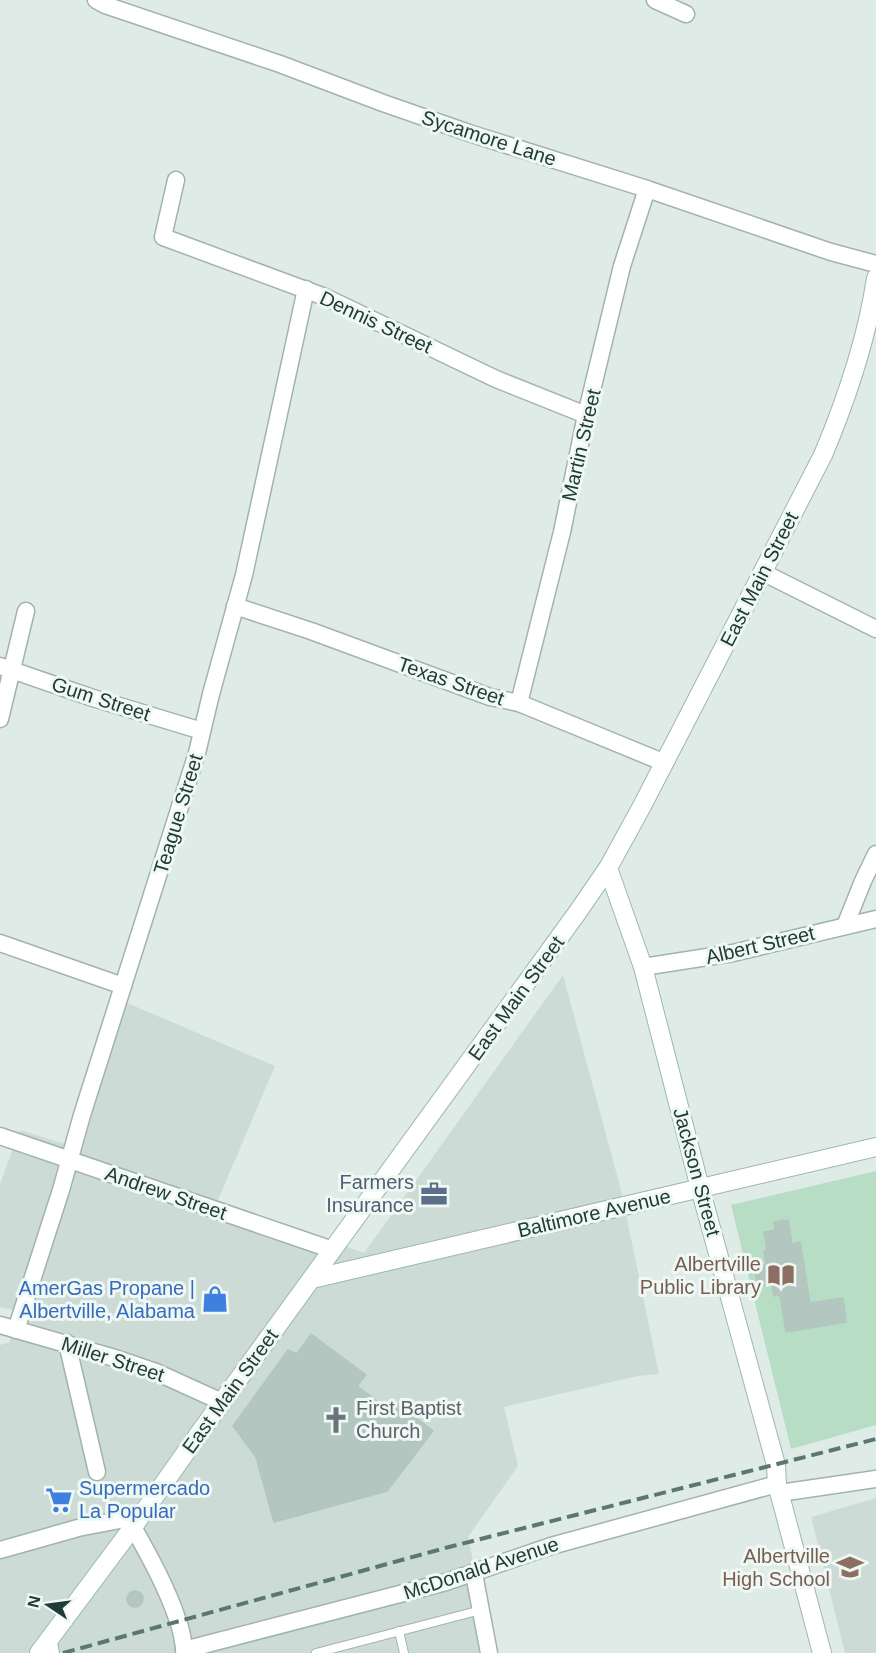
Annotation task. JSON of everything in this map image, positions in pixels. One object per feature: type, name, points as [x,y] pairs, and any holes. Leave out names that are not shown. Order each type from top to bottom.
[{"type":"main road","name":"East Main Street","points":[[39,1653],[53,1645],[136,1522],[608,868],[665,763],[823,454],[860,350],[876,278]]},
{"type":"main road","name":"Jackson Street","points":[[608,868],[643,967],[700,1188],[776,1465],[779,1489],[822,1653]]},
{"type":"main road","name":"Baltimore Avenue","points":[[312,1279],[876,1147]]},
{"type":"street","points":[[655,0],[686,14]]},
{"type":"street","name":"Sycamore Lane","points":[[102,2],[280,64],[383,103],[831,252],[876,264]]},
{"type":"street","name":"Dennis Street","points":[[176,180],[163,237],[306,289],[496,379],[586,416]]},
{"type":"street","name":"Martin Street","points":[[519,703],[559,543],[586,416],[598,374],[622,266],[647,189]]},
{"type":"street","name":"Teague Street","points":[[5,1327],[70,1160],[197,753],[244,575],[306,289]]},
{"type":"street","points":[[762,572],[876,629]]},
{"type":"street","name":"Texas Street","points":[[235,606],[311,631],[490,697],[519,703],[665,763]]},
{"type":"street","points":[[0,719],[5,668],[26,611]]},
{"type":"street","name":"Gum Street","points":[[5,668],[202,731]]},
{"type":"street","points":[[845,926],[876,854]]},
{"type":"street","name":"Albert Street","points":[[643,967],[722,955],[876,919]]},
{"type":"street","points":[[0,943],[123,986]]},
{"type":"street","name":"Andrew Street","points":[[0,1136],[333,1250]]},
{"type":"street","name":"Miller Street","points":[[5,1327],[156,1372],[222,1402]]},
{"type":"street","points":[[66,1344],[97,1472]]},
{"type":"street","name":"McDonald Avenue","points":[[185,1652],[474,1574],[550,1546],[779,1489],[876,1479]]},
{"type":"street","points":[[0,1550],[78,1528],[136,1522],[179,1622],[185,1652]]},
{"type":"street","points":[[474,1574],[489,1653]]},
{"type":"lane","points":[[316,1653],[327,1652],[481,1610]]},
{"type":"lane","points":[[399,1631],[404,1653]]},
{"type":"shaded area","points":[[563,975],[621,1190],[659,1374],[638,1376],[504,1407],[518,1466],[468,1537],[493,1653],[0,1653],[0,1345],[10,1342],[14,1310],[0,1307],[0,1184],[20,1130],[65,1144],[113,997],[275,1066],[218,1200],[364,1253]]},
{"type":"shaded area","name":"Albertville High School","points":[[876,1498],[876,1653],[845,1653],[811,1517]]},
{"type":"green space","points":[[876,1171],[876,1425],[791,1449],[731,1205]]},
{"type":"building","name":"Albertville Public Library","points":[[788,1220],[792,1244],[800,1242],[810,1303],[843,1298],[846,1322],[786,1332],[780,1295],[774,1296],[772,1284],[758,1287],[754,1266],[766,1265],[764,1251],[767,1250],[764,1232],[775,1230],[774,1222]]},
{"type":"building","points":[[311,1334],[366,1375],[357,1386],[389,1410],[395,1402],[433,1431],[387,1491],[274,1522],[256,1457],[233,1426],[288,1350],[297,1354]]},
{"type":"building","points":[[135,1591],[143,1599],[135,1607],[127,1599]]},
{"type":"railway","points":[[63,1653],[449,1547],[876,1439]]},
{"type":"place","name":"Farmers Insurance","points":[[434,1194]]},
{"type":"place","name":"Albertville Public Library","points":[[781,1275]]},
{"type":"place","name":"AmerGas Propane | Albertville, Alabama","points":[[215,1299]]},
{"type":"place","name":"First Baptist Church","points":[[336,1420]]},
{"type":"place","name":"Supermercado La Popular","points":[[59,1500]]},
{"type":"place","name":"Albertville High School","points":[[850,1567]]}]
